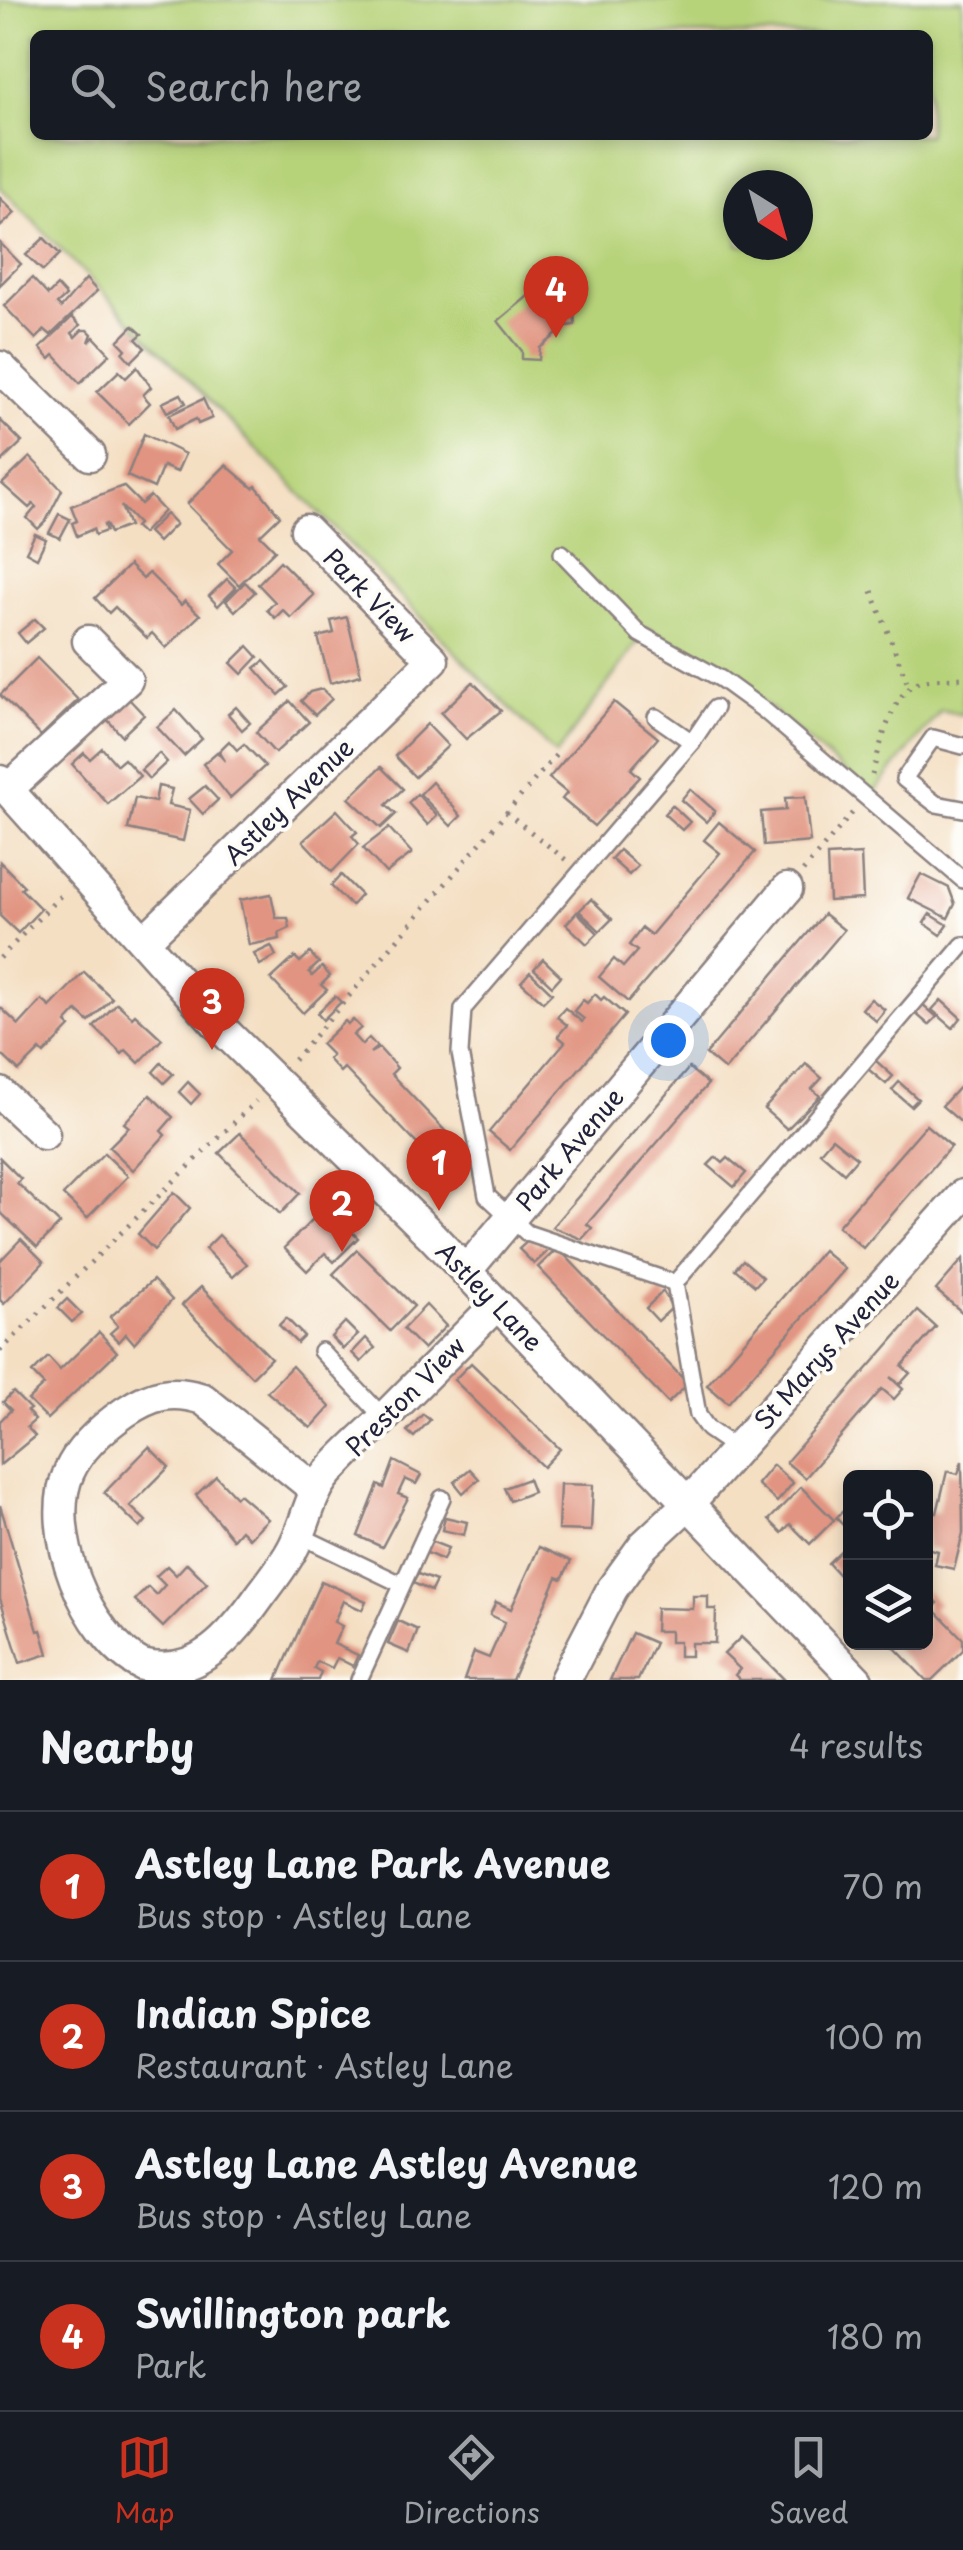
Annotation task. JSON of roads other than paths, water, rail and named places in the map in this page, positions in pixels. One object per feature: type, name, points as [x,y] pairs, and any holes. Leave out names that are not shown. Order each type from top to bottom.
[{"type":"street","points":[[0,367],[90,455]]},
{"type":"street","name":"Park View","points":[[306,530],[433,660]]},
{"type":"street","points":[[4,785],[128,680],[88,641]]},
{"type":"street","name":"Astley Avenue","points":[[144,941],[433,660]]},
{"type":"street","name":"Astley Lane","points":[[4,785],[218,1025],[466,1271],[857,1680]]},
{"type":"street","name":"Park Avenue","points":[[466,1271],[787,889]]},
{"type":"street","points":[[0,1093],[44,1134]]},
{"type":"street","name":"St Marys Avenue","points":[[565,1680],[612,1588],[644,1546],[688,1504],[963,1196]]},
{"type":"street","name":"Preston View","points":[[316,1490],[203,1399],[185,1393],[166,1393],[148,1398],[106,1426],[78,1455],[68,1474],[60,1518],[68,1558],[83,1596],[115,1645],[128,1657],[159,1672],[198,1673],[224,1646],[289,1555],[316,1490],[328,1474],[497,1304]]},
{"type":"lane","points":[[562,553],[640,634],[721,679],[765,711],[963,880]]},
{"type":"lane","points":[[675,1282],[527,1233],[488,1196],[460,1053],[463,1009],[692,742],[715,708]]},
{"type":"lane","points":[[656,717],[692,742]]},
{"type":"lane","points":[[963,746],[933,738],[904,779],[936,804],[963,809]]},
{"type":"lane","points":[[675,1282],[963,945]]},
{"type":"lane","points":[[675,1282],[698,1415],[736,1450]]},
{"type":"lane","points":[[321,1352],[384,1418]]},
{"type":"lane","points":[[358,1680],[442,1498]]},
{"type":"lane","points":[[299,1535],[402,1584]]},
{"type":"place","name":"Swillington park","points":[[556,338]]},
{"type":"place","name":"Astley Lane Astley Avenue","points":[[212,1050]]},
{"type":"place","name":"Astley Lane Park Avenue","points":[[439,1211]]},
{"type":"place","name":"Indian Spice","points":[[342,1252]]}]
